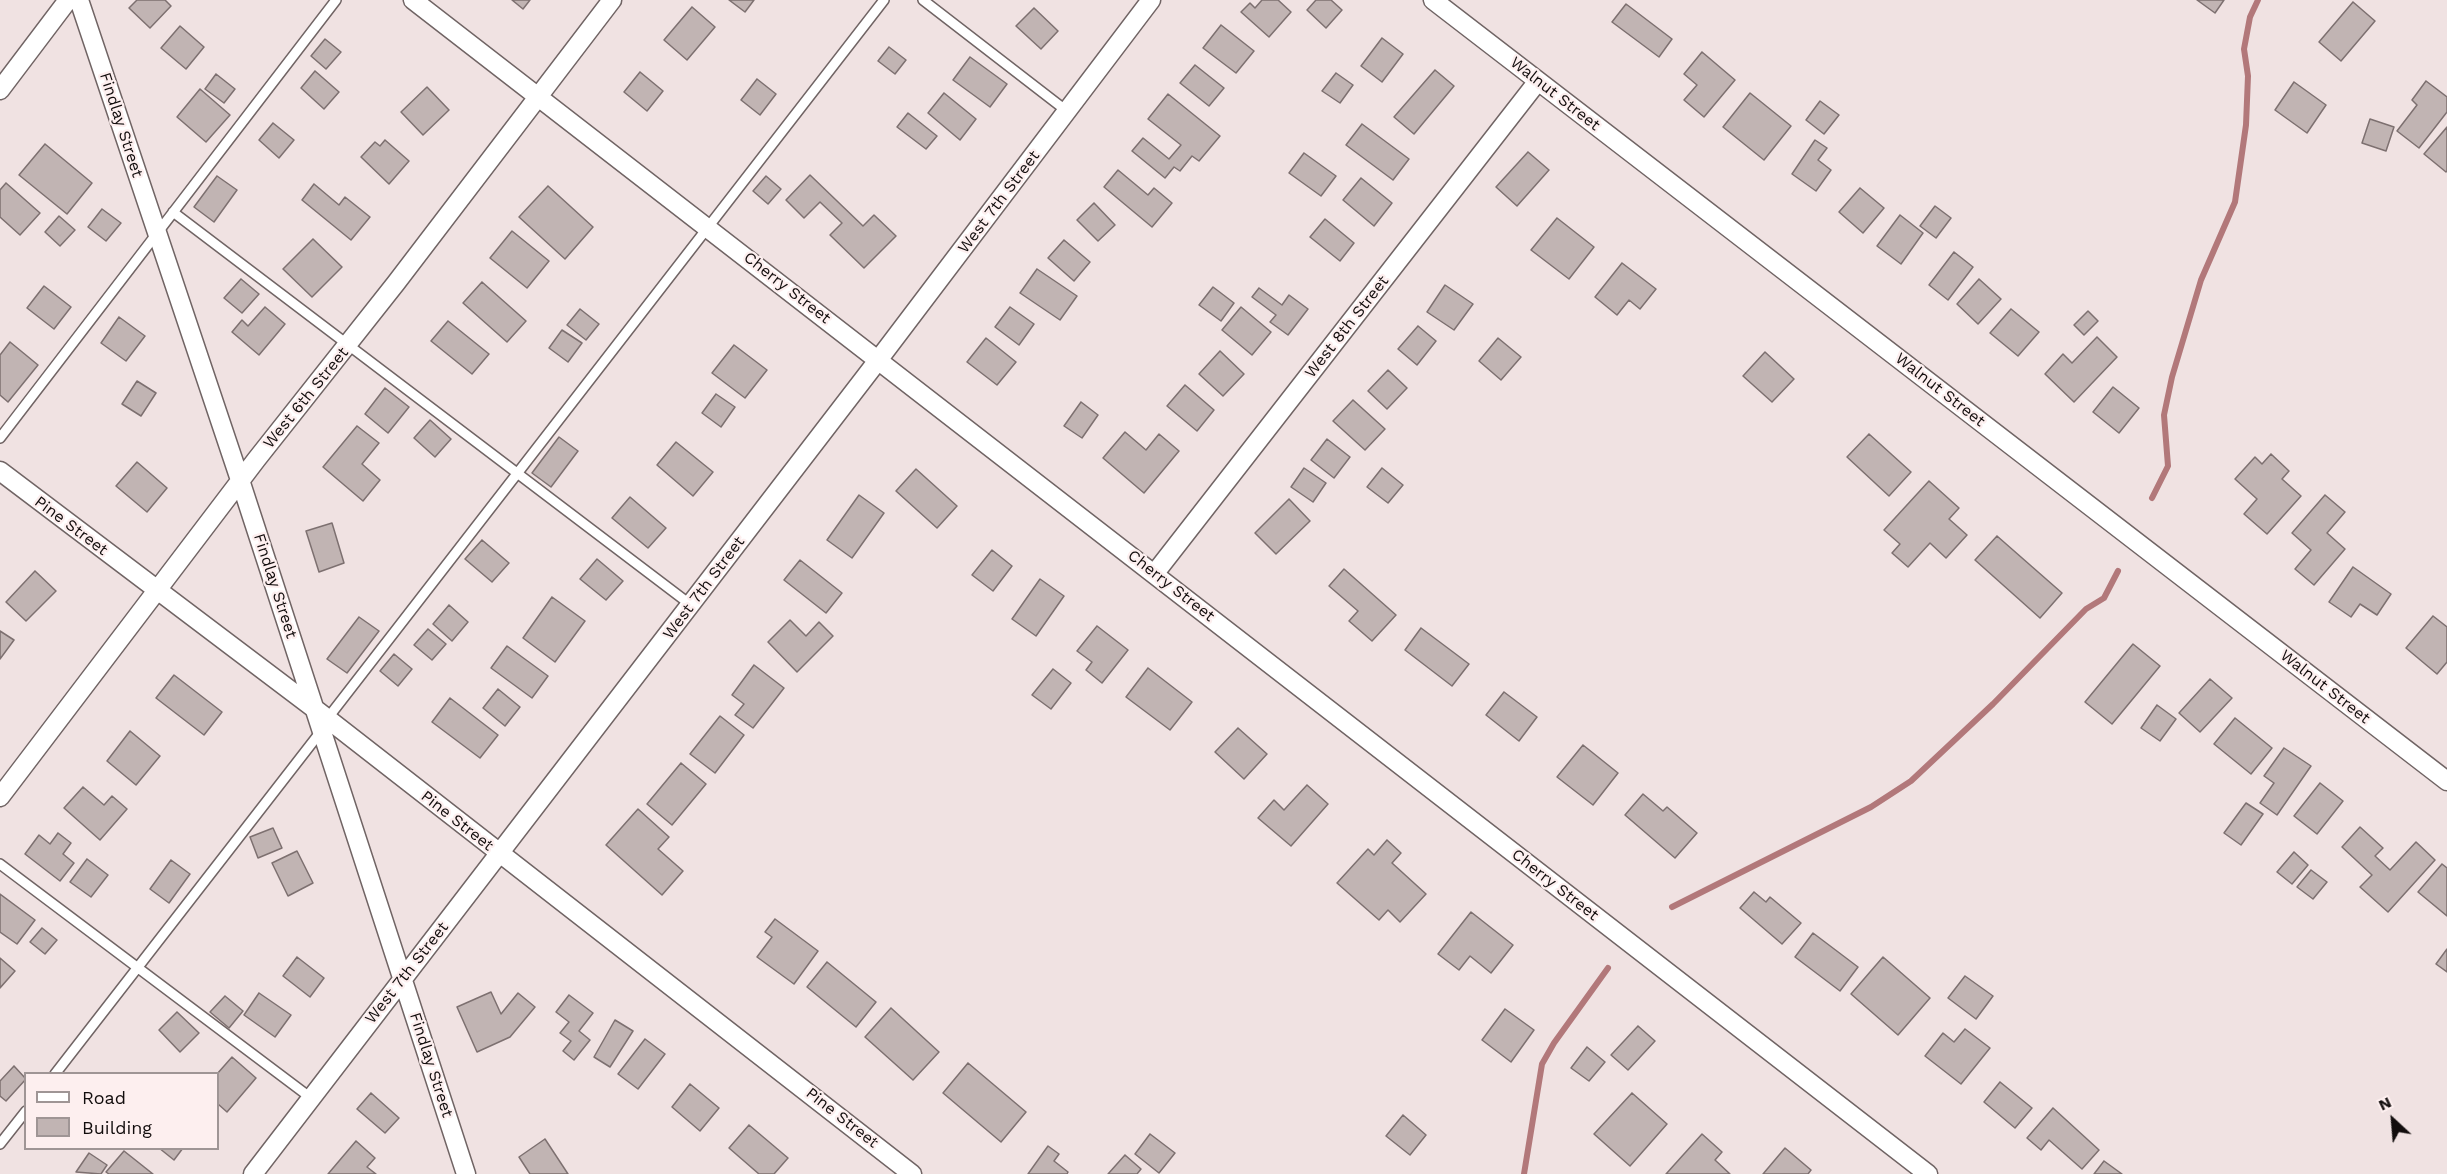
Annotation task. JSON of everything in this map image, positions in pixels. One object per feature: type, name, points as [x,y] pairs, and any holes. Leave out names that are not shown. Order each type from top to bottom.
[{"type":"street","points":[[2,83],[68,0]]},
{"type":"street","name":"Findlay Street","points":[[79,0],[321,719],[466,1174]]},
{"type":"street","name":"Cherry Street","points":[[413,0],[1928,1174]]},
{"type":"street","name":"West 6th Street","points":[[0,796],[612,0]]},
{"type":"street","name":"West 7th Street","points":[[253,1174],[691,605],[1151,0]]},
{"type":"street","name":"Walnut Street","points":[[1433,0],[2447,781]]},
{"type":"street","name":"West 8th Street","points":[[1155,573],[1538,81]]},
{"type":"street","name":"Pine Street","points":[[0,471],[500,854],[912,1174]]},
{"type":"lane","points":[[0,438],[336,0]]},
{"type":"lane","points":[[57,1072],[138,967],[321,719],[517,475],[884,0]]},
{"type":"lane","points":[[923,0],[1068,112]]},
{"type":"lane","points":[[173,212],[691,605]]},
{"type":"lane","points":[[0,864],[311,1098]]},
{"type":"lane","points":[[0,1144],[24,1114]]},
{"type":"building","points":[[137,0],[165,0],[171,6],[150,28],[129,8]]},
{"type":"building","points":[[512,0],[530,0],[523,9]]},
{"type":"building","points":[[729,0],[754,0],[745,12]]},
{"type":"building","points":[[1262,0],[1278,0],[1291,12],[1269,37],[1241,12],[1250,3],[1255,8]]},
{"type":"building","points":[[1316,0],[1331,0],[1342,10],[1326,28],[1307,10]]},
{"type":"building","points":[[2197,0],[2224,0],[2215,13]]},
{"type":"building","points":[[2353,2],[2375,21],[2341,61],[2319,42]]},
{"type":"building","points":[[1626,4],[1672,39],[1659,57],[1612,22]]},
{"type":"building","points":[[692,7],[715,27],[687,60],[664,40]]},
{"type":"building","points":[[1034,8],[1058,31],[1041,49],[1016,26]]},
{"type":"building","points":[[1221,25],[1254,51],[1236,73],[1203,48]]},
{"type":"building","points":[[180,26],[204,47],[186,69],[161,48]]},
{"type":"building","points":[[1382,38],[1403,54],[1382,82],[1361,66]]},
{"type":"building","points":[[325,39],[341,52],[326,69],[311,56]]},
{"type":"building","points":[[889,47],[906,60],[895,74],[878,61]]},
{"type":"building","points":[[1702,52],[1735,80],[1704,117],[1684,100],[1697,85],[1684,74]]},
{"type":"building","points":[[970,57],[1007,84],[990,107],[953,80]]},
{"type":"building","points":[[1195,65],[1224,88],[1209,106],[1180,83]]},
{"type":"building","points":[[1435,70],[1454,86],[1414,134],[1394,117]]},
{"type":"building","points":[[315,71],[339,92],[324,109],[301,88]]},
{"type":"building","points":[[640,72],[663,91],[647,111],[624,92]]},
{"type":"building","points":[[1336,73],[1353,85],[1340,103],[1322,91]]},
{"type":"building","points":[[216,74],[235,89],[224,103],[205,89]]},
{"type":"building","points":[[757,79],[776,94],[760,115],[741,100]]},
{"type":"building","points":[[2426,81],[2447,97],[2447,112],[2419,148],[2397,131],[2417,105],[2412,100]]},
{"type":"building","points":[[2294,82],[2326,105],[2307,133],[2275,110]]},
{"type":"building","points":[[427,87],[449,110],[423,135],[401,112]]},
{"type":"building","points":[[200,89],[230,115],[206,142],[177,117]]},
{"type":"building","points":[[944,93],[976,119],[960,140],[928,113]]},
{"type":"building","points":[[1750,93],[1791,126],[1764,160],[1723,127]]},
{"type":"building","points":[[1168,94],[1220,136],[1199,161],[1192,156],[1180,171],[1174,167],[1165,178],[1132,151],[1143,138],[1169,159],[1181,145],[1148,119]]},
{"type":"building","points":[[1820,101],[1839,115],[1824,134],[1806,120]]},
{"type":"building","points":[[908,113],[937,136],[926,149],[897,127]]},
{"type":"building","points":[[2370,119],[2394,127],[2386,151],[2362,143]]},
{"type":"building","points":[[273,123],[294,140],[279,158],[259,140]]},
{"type":"building","points":[[1362,124],[1409,159],[1393,180],[1346,145]]},
{"type":"building","points":[[2447,127],[2447,171],[2446,172],[2424,154]]},
{"type":"building","points":[[385,140],[409,161],[389,184],[361,157],[375,142],[380,146]]},
{"type":"building","points":[[1815,140],[1827,148],[1818,160],[1831,170],[1816,191],[1792,174]]},
{"type":"building","points":[[45,144],[92,183],[67,214],[19,175]]},
{"type":"building","points":[[1528,152],[1549,170],[1517,206],[1496,187]]},
{"type":"building","points":[[1304,153],[1336,176],[1321,196],[1289,173]]},
{"type":"building","points":[[1118,170],[1148,195],[1154,188],[1172,203],[1152,227],[1104,187]]},
{"type":"building","points":[[810,175],[863,226],[874,215],[896,236],[864,268],[830,235],[842,223],[820,202],[804,218],[786,200]]},
{"type":"building","points":[[217,176],[237,190],[214,222],[194,207]]},
{"type":"building","points":[[766,176],[781,189],[768,204],[753,191]]},
{"type":"building","points":[[1361,178],[1392,203],[1374,226],[1343,200]]},
{"type":"building","points":[[6,183],[40,213],[20,235],[0,217],[0,190]]},
{"type":"building","points":[[314,184],[339,205],[345,197],[370,217],[351,240],[302,200]]},
{"type":"building","points":[[548,186],[593,227],[565,259],[519,217]]},
{"type":"building","points":[[1860,188],[1884,208],[1863,233],[1839,212]]},
{"type":"building","points":[[1094,203],[1115,225],[1098,241],[1077,220]]},
{"type":"building","points":[[1935,206],[1951,218],[1936,238],[1920,226]]},
{"type":"building","points":[[102,209],[121,223],[106,241],[88,227]]},
{"type":"building","points":[[1900,215],[1923,233],[1901,264],[1877,246]]},
{"type":"building","points":[[59,216],[75,230],[60,246],[45,232]]},
{"type":"building","points":[[1557,218],[1594,247],[1569,279],[1531,250]]},
{"type":"building","points":[[1325,219],[1354,243],[1340,261],[1310,237]]},
{"type":"building","points":[[512,231],[549,261],[527,288],[490,258]]},
{"type":"building","points":[[313,239],[342,267],[312,297],[283,269]]},
{"type":"building","points":[[1064,240],[1090,262],[1074,281],[1048,258]]},
{"type":"building","points":[[1954,252],[1973,267],[1948,300],[1929,285]]},
{"type":"building","points":[[1622,263],[1656,289],[1640,309],[1629,300],[1617,315],[1595,297]]},
{"type":"building","points":[[1037,269],[1077,296],[1060,320],[1020,293]]},
{"type":"building","points":[[241,279],[259,294],[242,313],[224,298]]},
{"type":"building","points":[[1979,279],[2001,299],[1978,324],[1957,304]]},
{"type":"building","points":[[482,282],[526,321],[507,342],[463,303]]},
{"type":"building","points":[[1445,285],[1473,304],[1454,330],[1427,312]]},
{"type":"building","points":[[44,286],[71,307],[54,329],[27,308]]},
{"type":"building","points":[[1213,287],[1234,303],[1221,321],[1199,305]]},
{"type":"building","points":[[1259,288],[1282,305],[1289,295],[1308,309],[1288,335],[1270,322],[1276,315],[1252,297]]},
{"type":"building","points":[[265,307],[285,324],[259,355],[232,332],[242,320],[248,326]]},
{"type":"building","points":[[1010,307],[1034,324],[1019,345],[995,327]]},
{"type":"building","points":[[1241,307],[1271,332],[1252,355],[1222,330]]},
{"type":"building","points":[[580,309],[599,324],[586,340],[567,325]]},
{"type":"building","points":[[2011,309],[2039,332],[2018,356],[1990,333]]},
{"type":"building","points":[[2088,311],[2098,321],[2084,335],[2074,325]]},
{"type":"building","points":[[119,317],[145,336],[126,361],[101,343]]},
{"type":"building","points":[[448,321],[489,354],[472,374],[431,341]]},
{"type":"building","points":[[1418,326],[1436,341],[1417,365],[1398,349]]},
{"type":"building","points":[[562,330],[582,343],[568,362],[549,348]]},
{"type":"building","points":[[2097,337],[2117,357],[2074,402],[2045,374],[2063,354],[2072,363]]},
{"type":"building","points":[[986,338],[1016,362],[997,385],[967,362]]},
{"type":"building","points":[[1498,338],[1521,357],[1501,380],[1479,361]]},
{"type":"building","points":[[10,342],[38,365],[8,402],[0,395],[0,355]]},
{"type":"building","points":[[734,345],[767,370],[745,398],[712,373]]},
{"type":"building","points":[[1220,351],[1244,374],[1223,396],[1199,374]]},
{"type":"building","points":[[1765,352],[1794,379],[1772,402],[1743,376]]},
{"type":"building","points":[[1388,370],[1407,388],[1387,409],[1368,391]]},
{"type":"building","points":[[137,381],[156,393],[141,416],[122,404]]},
{"type":"building","points":[[1185,385],[1214,410],[1197,431],[1167,406]]},
{"type":"building","points":[[2113,387],[2139,408],[2119,433],[2093,412]]},
{"type":"building","points":[[385,388],[409,407],[388,433],[365,414]]},
{"type":"building","points":[[716,394],[735,407],[721,427],[702,413]]},
{"type":"building","points":[[1353,400],[1385,429],[1365,450],[1333,421]]},
{"type":"building","points":[[1081,402],[1098,415],[1082,438],[1064,426]]},
{"type":"building","points":[[430,420],[451,439],[435,457],[414,438]]},
{"type":"building","points":[[357,426],[379,443],[362,464],[380,480],[363,501],[323,467]]},
{"type":"building","points":[[1125,432],[1146,450],[1159,434],[1179,451],[1144,493],[1103,458]]},
{"type":"building","points":[[1869,434],[1911,472],[1889,496],[1847,457]]},
{"type":"building","points":[[559,437],[578,451],[551,487],[532,473]]},
{"type":"building","points":[[1327,439],[1350,457],[1334,478],[1311,460]]},
{"type":"building","points":[[676,442],[713,472],[693,496],[657,465]]},
{"type":"building","points":[[2271,454],[2289,471],[2282,479],[2301,496],[2267,534],[2244,514],[2257,499],[2235,479],[2255,457],[2262,464]]},
{"type":"building","points":[[137,462],[167,488],[147,512],[116,486]]},
{"type":"building","points":[[1304,468],[1326,483],[1313,502],[1291,487]]},
{"type":"building","points":[[1382,468],[1403,485],[1388,503],[1367,487]]},
{"type":"building","points":[[916,469],[957,506],[937,528],[896,491]]},
{"type":"building","points":[[1929,481],[1959,508],[1949,519],[1967,535],[1946,558],[1930,543],[1908,567],[1892,553],[1900,544],[1884,530]]},
{"type":"building","points":[[859,495],[884,513],[852,558],[827,540]]},
{"type":"building","points":[[2325,495],[2345,512],[2327,533],[2345,549],[2314,585],[2295,569],[2311,550],[2292,533]]},
{"type":"building","points":[[630,497],[666,528],[648,548],[612,518]]},
{"type":"building","points":[[1289,499],[1310,521],[1276,554],[1255,533]]},
{"type":"building","points":[[332,523],[344,563],[319,572],[306,531]]},
{"type":"building","points":[[1997,536],[2062,593],[2040,618],[1975,560]]},
{"type":"building","points":[[482,540],[509,563],[492,582],[465,559]]},
{"type":"building","points":[[992,550],[1012,566],[993,591],[972,575]]},
{"type":"building","points":[[597,559],[623,581],[606,600],[580,579]]},
{"type":"building","points":[[800,560],[842,593],[826,613],[784,580]]},
{"type":"building","points":[[2353,567],[2391,594],[2377,615],[2360,604],[2351,617],[2329,602]]},
{"type":"building","points":[[1344,569],[1396,615],[1372,641],[1349,621],[1358,611],[1329,586]]},
{"type":"building","points":[[35,571],[56,591],[26,621],[6,602]]},
{"type":"building","points":[[1040,579],[1064,596],[1036,636],[1012,619]]},
{"type":"building","points":[[552,597],[585,621],[555,662],[523,638]]},
{"type":"building","points":[[449,605],[468,622],[452,641],[433,624]]},
{"type":"building","points":[[2433,616],[2447,627],[2447,662],[2437,674],[2406,648]]},
{"type":"building","points":[[359,617],[379,631],[347,673],[327,659]]},
{"type":"building","points":[[790,620],[806,636],[819,622],[833,636],[797,672],[768,642]]},
{"type":"building","points":[[1097,626],[1128,650],[1102,683],[1086,670],[1092,662],[1077,651]]},
{"type":"building","points":[[1421,628],[1469,664],[1452,686],[1405,650]]},
{"type":"building","points":[[428,629],[446,644],[432,660],[414,645]]},
{"type":"building","points":[[0,631],[14,640],[0,659]]},
{"type":"building","points":[[2133,644],[2160,666],[2112,724],[2085,702]]},
{"type":"building","points":[[507,646],[548,676],[532,698],[491,668]]},
{"type":"building","points":[[394,654],[412,669],[398,686],[380,671]]},
{"type":"building","points":[[754,665],[784,688],[753,728],[735,715],[744,704],[732,695]]},
{"type":"building","points":[[1148,668],[1192,702],[1170,730],[1126,697]]},
{"type":"building","points":[[1053,669],[1071,683],[1051,709],[1032,695]]},
{"type":"building","points":[[174,675],[222,712],[204,735],[156,698]]},
{"type":"building","points":[[2210,679],[2232,698],[2200,732],[2179,713]]},
{"type":"building","points":[[498,689],[520,707],[505,726],[483,708]]},
{"type":"building","points":[[1504,692],[1537,717],[1519,741],[1486,715]]},
{"type":"building","points":[[450,698],[498,735],[480,758],[432,722]]},
{"type":"building","points":[[2157,705],[2176,719],[2160,741],[2141,728]]},
{"type":"building","points":[[720,716],[744,735],[715,773],[690,754]]},
{"type":"building","points":[[2235,718],[2272,748],[2251,774],[2214,744]]},
{"type":"building","points":[[1238,728],[1267,754],[1244,779],[1215,752]]},
{"type":"building","points":[[130,731],[160,756],[136,785],[107,761]]},
{"type":"building","points":[[1583,745],[1618,773],[1593,805],[1557,777]]},
{"type":"building","points":[[2284,748],[2311,766],[2277,815],[2260,803],[2274,783],[2264,776]]},
{"type":"building","points":[[681,763],[706,784],[672,825],[647,804]]},
{"type":"building","points":[[2320,783],[2343,801],[2317,834],[2294,816]]},
{"type":"building","points":[[1307,785],[1328,804],[1291,846],[1258,818],[1274,800],[1284,810]]},
{"type":"building","points":[[83,787],[104,805],[112,796],[127,809],[100,840],[64,808]]},
{"type":"building","points":[[1643,794],[1663,811],[1667,807],[1697,833],[1675,858],[1625,815]]},
{"type":"building","points":[[2246,803],[2263,814],[2241,845],[2224,833]]},
{"type":"building","points":[[638,809],[669,837],[658,849],[683,871],[662,895],[606,845]]},
{"type":"building","points":[[2360,827],[2383,848],[2375,856],[2390,870],[2416,842],[2435,860],[2388,912],[2360,887],[2372,875],[2342,847]]},
{"type":"building","points":[[273,828],[282,848],[258,858],[250,837]]},
{"type":"building","points":[[58,833],[71,843],[63,854],[74,863],[60,881],[25,854],[39,835],[50,844]]},
{"type":"building","points":[[1387,840],[1401,853],[1392,863],[1426,894],[1400,922],[1388,910],[1379,920],[1337,883],[1368,849],[1374,855]]},
{"type":"building","points":[[297,851],[313,883],[288,896],[272,863]]},
{"type":"building","points":[[2294,852],[2308,865],[2292,884],[2277,872]]},
{"type":"building","points":[[87,859],[108,875],[91,897],[70,882]]},
{"type":"building","points":[[171,860],[190,874],[169,903],[150,889]]},
{"type":"building","points":[[2442,864],[2447,868],[2447,916],[2418,892]]},
{"type":"building","points":[[2311,870],[2327,882],[2313,899],[2297,887]]},
{"type":"building","points":[[1754,892],[1766,902],[1770,897],[1801,923],[1782,944],[1740,908]]},
{"type":"building","points":[[0,894],[35,920],[17,944],[0,932]]},
{"type":"building","points":[[1471,912],[1513,945],[1491,973],[1470,956],[1459,970],[1438,954]]},
{"type":"building","points":[[775,919],[818,951],[794,984],[757,957],[772,937],[765,932]]},
{"type":"building","points":[[42,928],[57,940],[45,954],[30,942]]},
{"type":"building","points":[[1813,933],[1858,967],[1840,991],[1795,957]]},
{"type":"building","points":[[2447,949],[2447,972],[2436,964]]},
{"type":"building","points":[[297,957],[324,978],[310,997],[283,976]]},
{"type":"building","points":[[1883,957],[1930,998],[1898,1035],[1851,994]]},
{"type":"building","points":[[0,958],[15,971],[0,988]]},
{"type":"building","points":[[827,962],[876,1002],[856,1027],[807,987]]},
{"type":"building","points":[[1965,976],[1993,996],[1976,1019],[1948,998]]},
{"type":"building","points":[[491,992],[501,1014],[518,993],[535,1007],[510,1037],[477,1052],[457,1007]]},
{"type":"building","points":[[259,993],[291,1015],[275,1037],[244,1015]]},
{"type":"building","points":[[569,995],[593,1013],[579,1031],[590,1040],[574,1060],[563,1051],[571,1041],[560,1033],[569,1022],[556,1012]]},
{"type":"building","points":[[225,996],[243,1011],[229,1028],[210,1012]]},
{"type":"building","points":[[891,1008],[939,1052],[913,1080],[865,1037]]},
{"type":"building","points":[[1505,1009],[1534,1030],[1511,1062],[1482,1040]]},
{"type":"building","points":[[177,1012],[199,1033],[180,1052],[159,1030]]},
{"type":"building","points":[[615,1020],[633,1031],[610,1067],[594,1057]]},
{"type":"building","points":[[1638,1026],[1655,1041],[1628,1070],[1611,1055]]},
{"type":"building","points":[[1965,1029],[1990,1048],[1961,1084],[1925,1056],[1943,1033],[1954,1042]]},
{"type":"building","points":[[645,1039],[665,1054],[638,1089],[618,1074]]},
{"type":"building","points":[[1587,1047],[1605,1062],[1589,1081],[1571,1068]]},
{"type":"building","points":[[232,1057],[256,1078],[227,1112],[219,1105],[219,1072]]},
{"type":"building","points":[[968,1063],[1026,1112],[1001,1142],[943,1093]]},
{"type":"building","points":[[14,1066],[24,1077],[24,1081],[6,1101],[0,1096],[0,1081]]},
{"type":"building","points":[[2000,1082],[2032,1108],[2015,1128],[1984,1102]]},
{"type":"building","points":[[690,1084],[719,1108],[700,1131],[672,1107]]},
{"type":"building","points":[[371,1093],[399,1118],[385,1133],[357,1109]]},
{"type":"building","points":[[1632,1093],[1667,1124],[1630,1166],[1594,1134]]},
{"type":"building","points":[[2053,1108],[2099,1150],[2082,1169],[2049,1140],[2041,1150],[2027,1138]]},
{"type":"building","points":[[1403,1115],[1426,1135],[1410,1155],[1386,1136]]},
{"type":"building","points":[[749,1125],[788,1158],[774,1174],[759,1174],[729,1148]]},
{"type":"building","points":[[1150,1134],[1175,1153],[1159,1173],[1135,1154]]},
{"type":"building","points":[[1702,1134],[1722,1152],[1715,1160],[1730,1174],[1666,1174]]},
{"type":"building","points":[[545,1139],[568,1174],[530,1174],[519,1157]]},
{"type":"building","points":[[356,1141],[375,1158],[367,1167],[376,1174],[328,1174]]},
{"type":"building","points":[[1048,1146],[1059,1154],[1054,1161],[1068,1172],[1067,1174],[1028,1174]]},
{"type":"building","points":[[1785,1148],[1811,1170],[1808,1174],[1763,1174]]},
{"type":"building","points":[[162,1150],[182,1150],[174,1160]]},
{"type":"building","points":[[124,1151],[153,1174],[109,1174],[106,1172]]},
{"type":"building","points":[[89,1153],[107,1165],[101,1174],[76,1172]]},
{"type":"building","points":[[1125,1155],[1141,1169],[1137,1174],[1108,1174]]},
{"type":"building","points":[[2104,1161],[2122,1174],[2094,1174]]},
{"type":"waterway","points":[[2152,498],[2168,466],[2164,415],[2172,377],[2201,280],[2235,202],[2246,125],[2248,76],[2244,49],[2250,17],[2258,0]]},
{"type":"waterway","points":[[1672,907],[1871,807],[1911,781],[1993,704],[2086,609],[2104,598],[2118,571]]},
{"type":"waterway","points":[[1524,1174],[1542,1064],[1554,1043],[1608,968]]}]
